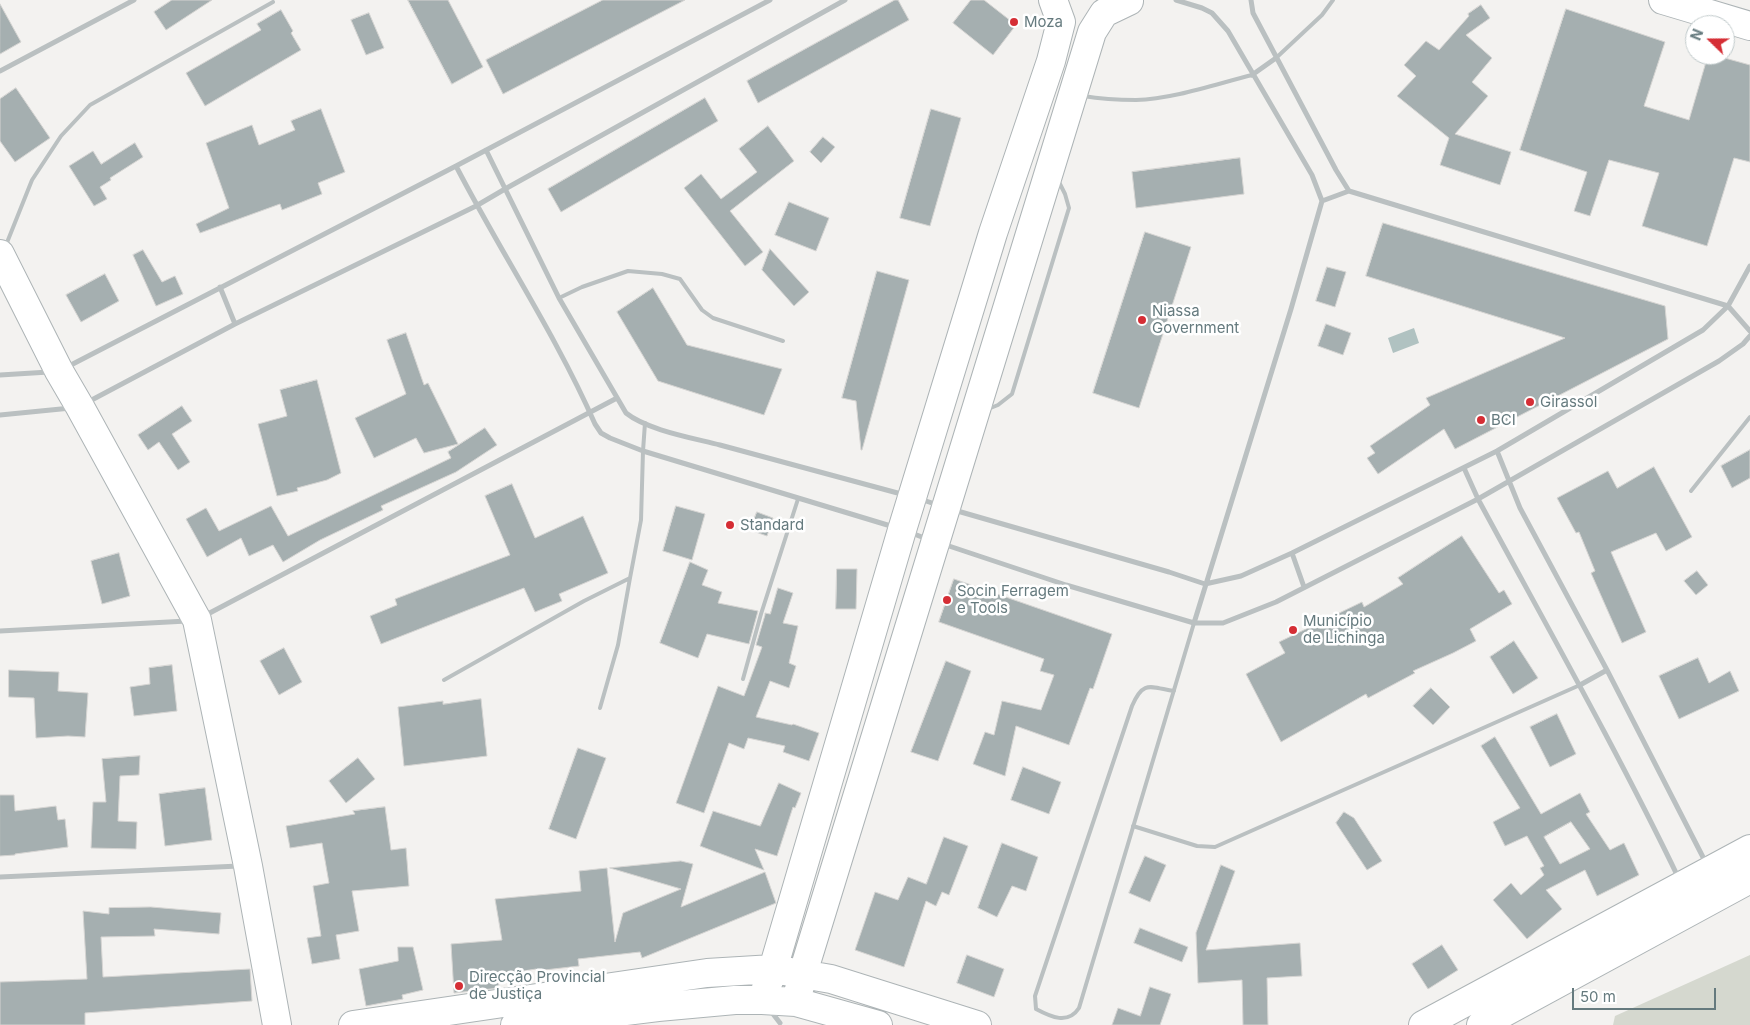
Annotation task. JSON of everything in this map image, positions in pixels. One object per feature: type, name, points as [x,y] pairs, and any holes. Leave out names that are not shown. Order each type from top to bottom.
[{"type":"street","points":[[0,71],[134,0]]},
{"type":"street","points":[[0,375],[59,371],[456,166],[770,0]]},
{"type":"street","points":[[0,415],[80,407],[235,324],[476,206],[845,0]]},
{"type":"street","points":[[787,1015],[803,973],[1051,165],[1061,22],[1053,0]]},
{"type":"street","points":[[762,1000],[773,969],[902,530],[993,233],[1057,92],[1104,12],[1133,0]]},
{"type":"street","points":[[1176,0],[1212,13],[1228,32],[1312,175],[1322,201],[1291,309],[1194,623]]},
{"type":"street","points":[[1251,0],[1253,13],[1276,58],[1349,191]]},
{"type":"street","points":[[1663,0],[1750,26]]},
{"type":"street","points":[[1252,75],[1276,58]]},
{"type":"street","points":[[486,150],[559,298],[626,413],[634,419],[687,436],[912,497],[1205,584],[1241,576],[1497,451],[1703,330],[1728,306],[1750,266]]},
{"type":"street","points":[[456,166],[476,206],[564,361],[601,433],[643,451],[902,530],[1066,585],[1194,623],[1222,624],[1276,602],[1478,499],[1719,361],[1743,344],[1750,336]]},
{"type":"street","points":[[1322,201],[1349,191],[1728,306],[1750,331]]},
{"type":"street","points":[[993,233],[1027,244]]},
{"type":"street","points":[[1,255],[59,371],[197,620],[248,866],[278,1025]]},
{"type":"street","points":[[220,287],[235,324]]},
{"type":"street","points":[[962,335],[996,345]]},
{"type":"street","points":[[0,631],[197,620],[617,398]]},
{"type":"street","points":[[1497,451],[1520,508],[1607,670],[1716,881]]},
{"type":"street","points":[[1464,468],[1478,499],[1580,685],[1688,896]]},
{"type":"street","points":[[1292,552],[1304,587]]},
{"type":"street","points":[[1580,685],[1607,670]]},
{"type":"street","points":[[1423,1025],[1524,970],[1688,896],[1716,881],[1750,849]]},
{"type":"street","points":[[0,877],[248,866]]},
{"type":"street","points":[[1716,881],[1750,879]]},
{"type":"street","points":[[1481,1025],[1534,996],[1688,896]]},
{"type":"street","points":[[354,1025],[707,973],[773,969],[831,979],[977,1025]]},
{"type":"street","points":[[1524,970],[1534,996]]},
{"type":"street","points":[[515,1025],[658,1007],[735,1000],[762,1000],[787,1015],[878,1025]]},
{"type":"lane","points":[[1276,58],[1322,14],[1333,0]]},
{"type":"lane","points":[[1,255],[32,180],[61,136],[90,105],[273,2]]},
{"type":"lane","points":[[1057,92],[1108,100],[1138,100],[1184,92],[1252,75]]},
{"type":"lane","points":[[974,415],[998,405],[1012,394],[1069,208],[1065,194],[1051,165]]},
{"type":"lane","points":[[559,298],[582,287],[628,271],[662,274],[680,279],[702,310],[713,318],[783,341]]},
{"type":"lane","points":[[1691,491],[1750,417]]},
{"type":"lane","points":[[600,708],[618,645],[641,520],[645,424]]},
{"type":"lane","points":[[743,679],[766,598],[798,499]]},
{"type":"lane","points":[[444,680],[584,601],[630,578]]},
{"type":"lane","points":[[1174,691],[1147,686],[1142,688],[1132,706],[1035,996],[1036,1008],[1049,1016],[1067,1019],[1075,1014],[1079,1008],[1133,826],[1174,691],[1194,623]]},
{"type":"lane","points":[[1133,826],[1197,846],[1215,847],[1580,685]]},
{"type":"shaded area","points":[[1414,328],[1419,343],[1393,353],[1388,338]]},
{"type":"shaded area","points":[[1750,955],[1750,1025],[1613,1025],[1615,1016]]},
{"type":"building","points":[[172,0],[212,0],[166,30],[154,12]]},
{"type":"building","points":[[408,0],[448,0],[483,67],[452,84]]},
{"type":"building","points":[[603,0],[685,0],[503,94],[486,60]]},
{"type":"building","points":[[898,0],[909,20],[758,103],[747,81]]},
{"type":"building","points":[[971,0],[984,0],[1016,25],[993,55],[953,23]]},
{"type":"building","points":[[0,4],[21,42],[0,54]]},
{"type":"building","points":[[1481,5],[1490,18],[1466,35],[1492,58],[1472,82],[1488,96],[1455,134],[1511,152],[1500,185],[1440,165],[1449,138],[1397,96],[1416,76],[1404,65],[1426,41],[1439,50],[1469,16],[1468,14]]},
{"type":"building","points":[[1566,9],[1665,42],[1644,106],[1689,120],[1705,65],[1735,65],[1735,61],[1750,65],[1750,162],[1734,158],[1707,246],[1642,226],[1659,173],[1609,160],[1590,216],[1574,211],[1587,172],[1520,150]]},
{"type":"building","points":[[281,10],[301,50],[205,106],[186,73],[261,30],[257,24]]},
{"type":"building","points":[[369,13],[384,48],[366,55],[351,20]]},
{"type":"building","points":[[16,88],[50,138],[15,162],[0,141],[0,99]]},
{"type":"building","points":[[705,98],[718,121],[561,212],[548,189]]},
{"type":"building","points":[[321,109],[345,172],[318,183],[322,194],[282,210],[280,204],[200,233],[196,224],[229,208],[206,143],[252,125],[259,145],[295,130],[291,121]]},
{"type":"building","points":[[931,109],[961,118],[930,226],[900,218]]},
{"type":"building","points":[[768,126],[794,161],[730,211],[763,252],[745,266],[684,188],[701,174],[721,199],[757,172],[739,149]]},
{"type":"building","points":[[823,137],[835,147],[821,163],[810,152]]},
{"type":"building","points":[[135,143],[143,157],[110,178],[111,180],[100,187],[107,199],[94,206],[69,166],[93,151],[101,164]]},
{"type":"building","points":[[1240,158],[1244,194],[1136,208],[1132,172]]},
{"type":"building","points":[[789,202],[829,218],[816,251],[775,235]]},
{"type":"building","points":[[1383,223],[1665,306],[1668,339],[1455,449],[1444,429],[1378,474],[1367,458],[1375,453],[1370,446],[1430,405],[1426,398],[1565,338],[1366,276]]},
{"type":"building","name":"Niassa Government","points":[[1145,232],[1191,247],[1139,408],[1093,393]]},
{"type":"building","points":[[770,249],[809,292],[794,306],[762,270]]},
{"type":"building","points":[[143,250],[162,282],[175,276],[183,294],[156,306],[133,255]]},
{"type":"building","points":[[1327,267],[1346,272],[1335,307],[1316,301]]},
{"type":"building","points":[[877,271],[909,280],[861,450],[856,401],[842,398]]},
{"type":"building","points":[[105,274],[119,301],[81,322],[66,295]]},
{"type":"building","points":[[653,288],[687,345],[782,369],[764,415],[658,381],[617,312]]},
{"type":"building","points":[[1326,324],[1351,333],[1343,355],[1318,346]]},
{"type":"building","points":[[406,333],[424,385],[428,383],[458,444],[424,453],[416,438],[374,458],[355,418],[406,394],[387,340]]},
{"type":"building","points":[[317,380],[341,473],[327,480],[297,488],[298,491],[277,496],[258,424],[287,416],[280,390]]},
{"type":"building","points":[[182,406],[192,421],[172,434],[190,462],[178,470],[159,442],[148,450],[138,435]]},
{"type":"building","points":[[485,428],[497,445],[456,472],[381,506],[383,510],[320,540],[283,562],[273,545],[249,556],[241,538],[207,557],[186,519],[206,508],[219,531],[271,506],[288,536],[451,458],[448,452]]},
{"type":"building","points":[[1750,450],[1750,478],[1732,488],[1721,466]]},
{"type":"building","points":[[1654,467],[1692,537],[1666,551],[1656,533],[1611,552],[1646,632],[1622,643],[1591,573],[1595,571],[1579,532],[1576,533],[1557,498],[1608,471],[1617,488]]},
{"type":"building","points":[[512,484],[535,538],[583,516],[608,573],[559,594],[562,601],[535,612],[524,588],[381,644],[370,616],[397,605],[395,599],[510,555],[485,496]]},
{"type":"building","points":[[676,506],[705,514],[692,560],[663,551]]},
{"type":"building","points":[[757,512],[773,518],[767,536],[750,530]]},
{"type":"building","points":[[1462,536],[1499,593],[1504,590],[1512,604],[1470,629],[1476,641],[1413,671],[1415,673],[1368,698],[1366,694],[1281,742],[1246,674],[1285,653],[1279,642],[1362,602],[1364,607],[1403,584],[1398,578]]},
{"type":"building","points":[[119,553],[130,596],[102,604],[91,561]]},
{"type":"building","points":[[690,562],[708,570],[702,585],[722,592],[718,603],[758,611],[749,644],[707,634],[698,658],[660,643]]},
{"type":"building","points":[[837,569],[857,569],[856,609],[836,609]]},
{"type":"building","points":[[1697,571],[1708,585],[1696,595],[1684,581]]},
{"type":"building","points":[[954,579],[1112,634],[1093,689],[1090,688],[1069,745],[1016,726],[1005,776],[973,764],[985,732],[994,735],[1002,701],[1041,710],[1054,675],[1040,671],[1044,659],[939,622]]},
{"type":"building","points":[[778,588],[793,593],[783,623],[798,626],[789,663],[796,666],[789,688],[770,681],[756,717],[793,724],[819,733],[809,761],[783,752],[785,746],[748,738],[744,749],[729,743],[704,813],[676,803],[718,686],[744,696],[762,647],[756,645],[765,613],[770,614]]},
{"type":"building","points":[[1514,641],[1538,678],[1513,694],[1490,657]]},
{"type":"building","points":[[284,648],[302,682],[279,695],[260,661]]},
{"type":"building","points":[[1698,658],[1709,683],[1730,671],[1739,691],[1679,719],[1659,676]]},
{"type":"building","points":[[946,661],[971,671],[938,761],[911,752]]},
{"type":"building","points":[[172,665],[177,711],[134,716],[130,687],[150,684],[149,668]]},
{"type":"building","points":[[9,670],[59,672],[58,691],[88,693],[85,737],[36,738],[34,698],[9,697]]},
{"type":"building","points":[[1431,688],[1450,707],[1433,725],[1413,706]]},
{"type":"building","points":[[481,699],[487,756],[404,766],[398,707],[443,701],[443,704]]},
{"type":"building","points":[[1557,714],[1576,754],[1550,767],[1530,727]]},
{"type":"building","points":[[1495,737],[1541,814],[1580,793],[1590,812],[1586,814],[1610,850],[1624,843],[1639,875],[1597,896],[1585,870],[1546,890],[1562,909],[1527,939],[1493,900],[1511,883],[1521,895],[1544,875],[1540,868],[1544,866],[1527,836],[1505,846],[1493,822],[1520,808],[1481,746]],"holes":[[[1571,822],[1590,849],[1560,864],[1544,837]]]},
{"type":"building","points":[[578,748],[606,758],[576,839],[549,829]]},
{"type":"building","points":[[140,756],[139,775],[120,776],[118,821],[137,822],[136,849],[91,848],[93,802],[106,802],[102,759]]},
{"type":"building","points":[[358,758],[375,779],[346,803],[329,781]]},
{"type":"building","points":[[1023,767],[1061,782],[1049,814],[1011,800]]},
{"type":"building","points":[[779,783],[801,793],[795,808],[793,807],[777,856],[755,849],[764,870],[700,846],[713,811],[760,826]]},
{"type":"building","points":[[205,788],[212,840],[165,846],[159,794]]},
{"type":"building","points":[[0,795],[14,795],[15,811],[56,806],[58,820],[65,819],[68,847],[0,856]]},
{"type":"building","points":[[385,807],[391,850],[406,848],[409,886],[352,891],[359,931],[336,935],[340,959],[312,964],[307,938],[321,936],[313,886],[329,883],[322,843],[290,848],[286,826],[355,814],[353,811]]},
{"type":"building","points":[[1344,812],[1354,818],[1382,861],[1367,870],[1336,823]]},
{"type":"building","points":[[944,837],[968,846],[949,895],[942,892],[936,906],[926,901],[904,967],[855,950],[875,892],[898,900],[908,877],[926,884]]},
{"type":"building","points":[[1002,843],[1038,857],[1026,891],[1012,886],[997,917],[978,908]]},
{"type":"building","points":[[1145,856],[1166,865],[1150,902],[1129,893]]},
{"type":"building","points":[[681,861],[693,864],[681,907],[765,872],[776,903],[642,958],[640,952],[578,959],[579,966],[536,971],[536,969],[498,975],[499,988],[454,993],[451,944],[502,940],[495,899],[581,891],[579,871],[607,868],[615,942],[623,913],[681,889],[610,868]]},
{"type":"building","points":[[1221,865],[1235,871],[1206,950],[1300,943],[1302,976],[1267,978],[1268,1025],[1243,1025],[1242,980],[1198,983],[1196,933]]},
{"type":"building","points":[[151,907],[221,913],[219,934],[154,929],[155,936],[101,937],[103,977],[250,969],[252,1001],[85,1013],[85,1025],[0,1025],[0,982],[87,979],[83,911],[109,914],[109,908]]},
{"type":"building","points":[[1140,928],[1188,947],[1182,962],[1134,943]]},
{"type":"building","points":[[1442,945],[1458,970],[1428,989],[1412,964]]},
{"type":"building","points":[[398,947],[413,947],[423,990],[402,995],[403,999],[366,1006],[359,969],[398,961]]},
{"type":"building","points":[[967,955],[1004,969],[994,997],[957,983]]},
{"type":"building","points":[[1150,987],[1171,994],[1160,1025],[1112,1025],[1118,1008],[1140,1016]]},
{"type":"place","name":"Moza","points":[[1014,22]]},
{"type":"place","name":"Niassa Government","points":[[1142,320]]},
{"type":"place","name":"Girassol","points":[[1530,402]]},
{"type":"place","name":"BCI","points":[[1481,420]]},
{"type":"place","name":"Standard","points":[[730,525]]},
{"type":"place","name":"Socin Ferragem e Tools","points":[[947,600]]},
{"type":"place","name":"Município de Lichinga","points":[[1293,630]]},
{"type":"place","name":"Direcção Provincial de Justiça","points":[[459,986]]}]
